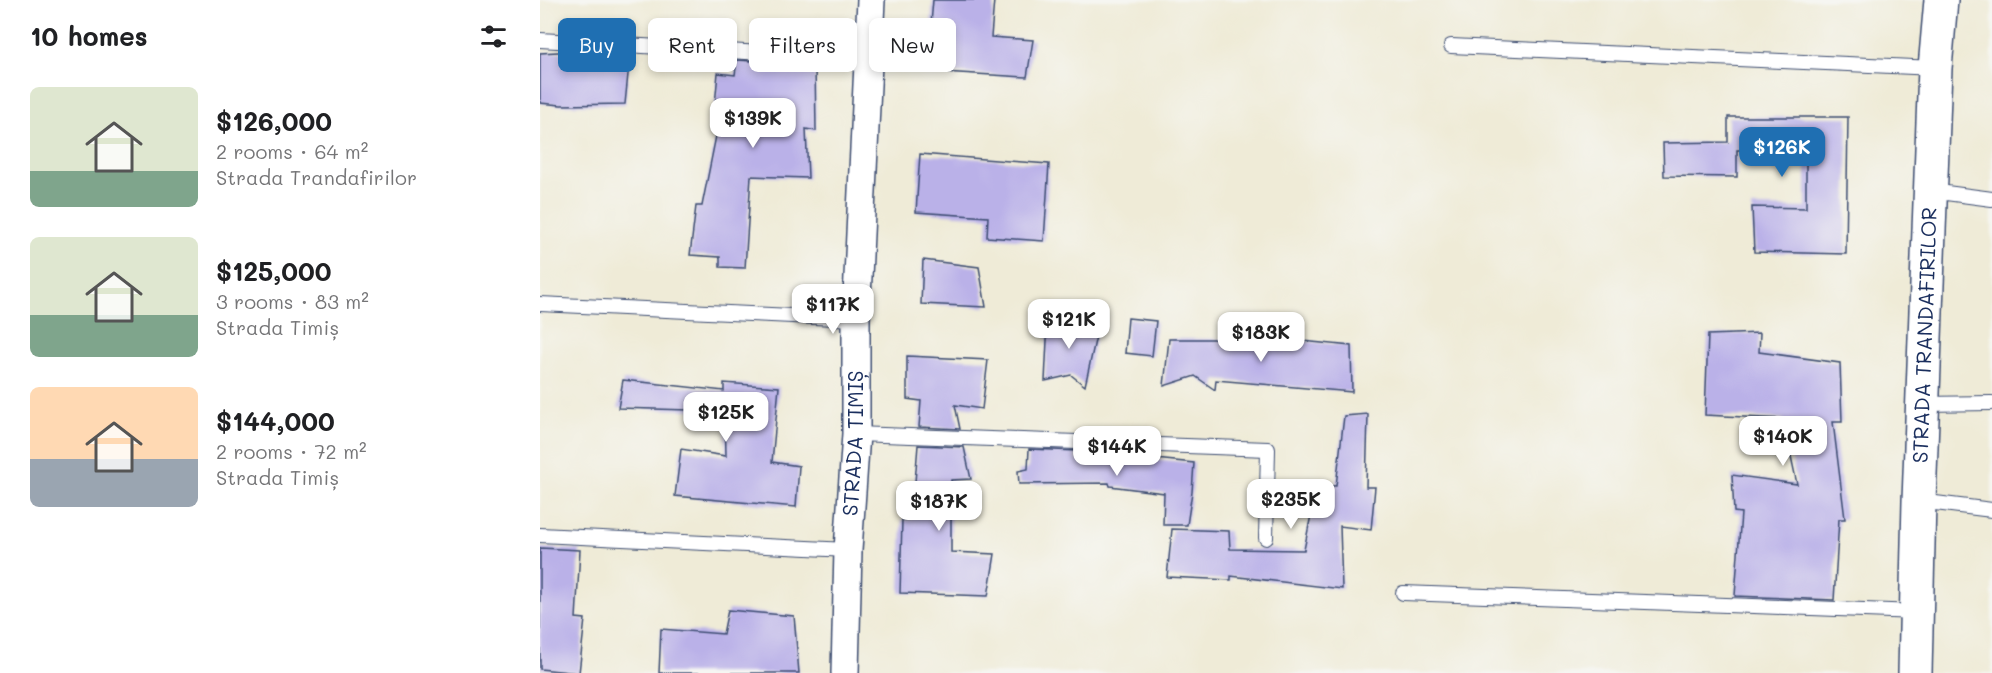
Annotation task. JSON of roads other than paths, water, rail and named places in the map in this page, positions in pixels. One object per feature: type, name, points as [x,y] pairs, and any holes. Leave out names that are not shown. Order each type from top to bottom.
[{"type":"main road","name":"STRADA TRANDAFIRILOR","points":[[1915,673],[1930,191],[1935,68],[1941,0]]},
{"type":"street","name":"STRADA TIMIȘ","points":[[844,673],[848,550],[856,434],[856,319],[871,0]]},
{"type":"lane","points":[[540,40],[867,59]]},
{"type":"lane","points":[[1451,46],[1935,68]]},
{"type":"lane","points":[[1930,191],[1992,199]]},
{"type":"lane","points":[[540,304],[856,319]]},
{"type":"lane","points":[[1923,404],[1992,404]]},
{"type":"lane","points":[[856,434],[1268,449],[1266,538]]},
{"type":"lane","points":[[1919,501],[1992,510]]},
{"type":"lane","points":[[540,536],[848,550]]},
{"type":"lane","points":[[1403,593],[1917,612]]}]
